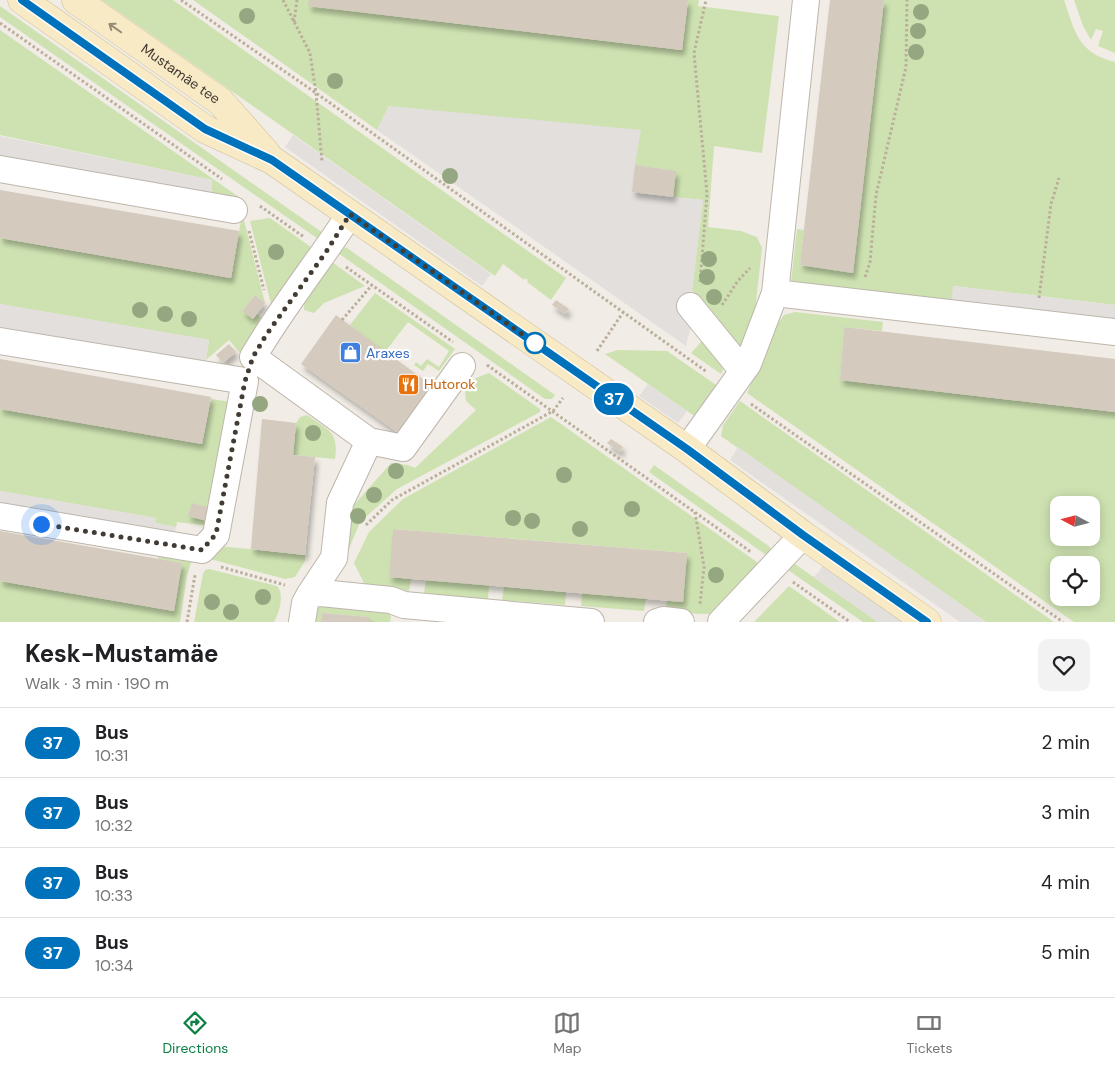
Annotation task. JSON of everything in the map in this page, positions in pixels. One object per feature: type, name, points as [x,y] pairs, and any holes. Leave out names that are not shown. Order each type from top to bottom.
[{"type":"main road","name":"Mustamäe tee","points":[[22,0],[205,129],[272,160],[687,449],[803,535],[927,622]]},
{"type":"main road","name":"Mustamäe tee","points":[[76,0],[221,102],[272,160]]},
{"type":"street","points":[[687,449],[748,364],[775,294],[806,0]]},
{"type":"street","points":[[0,169],[241,220]]},
{"type":"street","points":[[0,516],[200,556],[216,534],[249,369],[274,324],[326,252],[350,214]]},
{"type":"street","points":[[775,294],[1115,332]]},
{"type":"street","points":[[698,316],[737,380]]},
{"type":"street","points":[[0,340],[249,369],[369,441],[403,448],[466,357]]},
{"type":"street","points":[[301,591],[334,558],[340,504],[369,441]]},
{"type":"street","points":[[657,622],[663,620],[700,619],[772,567],[803,535]]},
{"type":"street","points":[[301,591],[305,604],[302,622]]},
{"type":"street","points":[[301,591],[391,600],[404,605],[591,622]]},
{"type":"path","points":[[181,0],[316,93],[624,312],[737,380],[1063,622]]},
{"type":"path","points":[[283,0],[310,53],[316,93],[325,197]]},
{"type":"path","points":[[294,23],[297,0]]},
{"type":"path","points":[[698,316],[707,194],[694,53],[706,0]]},
{"type":"path","points":[[856,302],[870,262],[876,195],[906,68],[907,0]]},
{"type":"path","points":[[0,22],[227,183]]},
{"type":"path","points":[[1036,323],[1051,204],[1059,178]]},
{"type":"path","points":[[259,206],[310,242]]},
{"type":"path","points":[[241,220],[274,324]]},
{"type":"path","points":[[698,316],[737,282],[782,232]]},
{"type":"path","points":[[342,264],[466,357],[553,411],[850,622]]},
{"type":"path","points":[[342,320],[372,285]]},
{"type":"path","points":[[596,351],[624,312]]},
{"type":"path","points":[[362,528],[392,500],[553,411],[563,398]]},
{"type":"path","points":[[695,512],[704,567],[700,619]]},
{"type":"path","points":[[187,622],[200,556],[301,591]]},
{"type":"green space","points":[[102,0],[173,0],[566,278],[551,300],[527,282],[528,280],[525,278],[524,280],[503,264],[495,276]]},
{"type":"green space","points":[[193,0],[309,0],[309,6],[682,50],[688,0],[699,0],[698,6],[779,16],[762,153],[714,146],[708,227],[741,231],[757,237],[762,248],[753,329],[745,354],[732,343],[692,290],[703,200],[673,197],[635,165],[389,106],[377,130]]},
{"type":"green space","points":[[884,0],[1064,0],[1071,22],[1080,40],[1093,53],[1115,62],[1115,305],[954,286],[951,305],[795,286],[791,282],[797,229],[804,230],[800,265],[853,272]]},
{"type":"green space","points":[[1074,0],[1115,0],[1115,53],[1098,46],[1103,31],[1096,29],[1091,40],[1083,26]]},
{"type":"green space","points":[[0,6],[323,233],[321,241],[0,17]]},
{"type":"green space","points":[[0,30],[246,202],[237,205],[211,198],[212,180],[0,135]]},
{"type":"green space","points":[[270,218],[315,250],[272,308],[250,221]]},
{"type":"green space","points":[[241,220],[244,220],[265,303],[255,295],[242,311],[257,314],[264,320],[242,355],[229,340],[206,360],[209,340],[0,304],[0,238],[231,278]]},
{"type":"green space","points":[[343,247],[555,395],[552,399],[545,399],[338,253]]},
{"type":"green space","points":[[332,262],[365,286],[324,303],[314,313],[304,310],[310,291]]},
{"type":"green space","points":[[375,293],[455,349],[439,371],[428,364],[423,371],[414,365],[416,362],[421,366],[427,359],[439,367],[449,351],[408,322],[385,352],[350,325]]},
{"type":"green space","points":[[795,312],[883,322],[882,331],[844,327],[840,380],[1115,412],[1115,622],[1074,622],[1051,606],[1100,606],[1100,556],[1050,556],[1050,605],[747,393],[775,327],[784,315]]},
{"type":"green space","points":[[702,341],[721,365],[723,370],[721,374],[691,353]]},
{"type":"green space","points":[[618,350],[667,351],[719,387],[697,418],[605,354]]},
{"type":"green space","points":[[489,373],[540,409],[540,412],[397,489],[360,522],[349,549],[345,551],[350,511],[353,506],[391,463],[408,465],[415,468],[476,410],[466,401],[465,392],[476,378]]},
{"type":"green space","points":[[211,399],[231,402],[209,526],[177,522],[176,527],[155,523],[156,518],[0,491],[0,409],[202,444]]},
{"type":"green space","points":[[740,401],[1054,622],[986,622],[721,436],[723,425]]},
{"type":"green space","points":[[307,415],[330,432],[335,442],[335,459],[293,455],[296,423],[300,417]]},
{"type":"green space","points":[[551,417],[761,565],[715,613],[665,613],[667,600],[687,553],[394,529],[389,577],[411,579],[409,591],[366,587],[354,563],[369,532],[403,499]]},
{"type":"green space","points":[[654,465],[770,547],[769,557],[649,472]]},
{"type":"green space","points":[[219,546],[305,555],[305,561],[295,577],[285,579],[206,558]]},
{"type":"green space","points":[[159,550],[193,556],[187,576],[180,622],[0,622],[0,581],[173,611],[182,563],[158,559]]},
{"type":"green space","points":[[792,562],[878,622],[863,622],[788,570]]},
{"type":"green space","points":[[209,569],[277,586],[281,599],[274,622],[194,622],[203,574],[205,570]]},
{"type":"green space","points":[[426,580],[489,585],[488,599],[424,593]]},
{"type":"green space","points":[[789,586],[840,622],[754,622]]},
{"type":"green space","points":[[504,587],[566,592],[565,605],[502,600]]},
{"type":"green space","points":[[582,593],[646,598],[644,611],[581,606]]},
{"type":"green space","points":[[318,604],[388,609],[391,616],[390,622],[369,622],[369,617],[322,613],[321,622],[313,622]]},
{"type":"shaded area","points":[[389,106],[641,130],[635,165],[676,171],[673,197],[703,200],[689,314],[693,317],[686,346],[377,130]]},
{"type":"shaded area","points":[[293,135],[491,274],[482,286],[285,147]]},
{"type":"shaded area","points":[[0,136],[212,180],[211,198],[0,159]]},
{"type":"shaded area","points":[[953,286],[1115,305],[1115,325],[951,305]]},
{"type":"shaded area","points":[[0,304],[209,340],[206,360],[0,327]]},
{"type":"shaded area","points":[[648,384],[687,411],[678,423],[639,396]]},
{"type":"shaded area","points":[[738,447],[986,622],[960,622],[730,460]]},
{"type":"shaded area","points":[[0,491],[156,518],[156,523],[176,527],[174,540],[0,510]]},
{"type":"shaded area","points":[[823,566],[903,622],[878,622],[814,577]]},
{"type":"building","points":[[309,0],[688,0],[682,50],[308,6]]},
{"type":"building","points":[[830,0],[884,0],[853,273],[800,265]]},
{"type":"building","points":[[635,165],[676,171],[673,197],[632,192]]},
{"type":"building","points":[[0,190],[239,231],[231,278],[0,238]]},
{"type":"building","points":[[255,295],[265,303],[253,319],[242,311]]},
{"type":"building","points":[[556,300],[569,309],[565,314],[552,305]]},
{"type":"building","points":[[336,315],[431,385],[397,432],[301,364]]},
{"type":"building","points":[[844,327],[1115,359],[1115,412],[840,380]]},
{"type":"building","points":[[229,344],[236,352],[223,363],[216,355]]},
{"type":"building","points":[[0,359],[211,397],[202,444],[0,409]]},
{"type":"building","points":[[262,419],[296,423],[293,455],[315,457],[305,555],[251,549]]},
{"type":"building","points":[[611,439],[623,447],[620,452],[607,443]]},
{"type":"building","points":[[192,503],[210,508],[207,521],[188,516]]},
{"type":"building","points":[[393,529],[687,553],[683,602],[389,577]]},
{"type":"building","points":[[0,531],[182,563],[174,611],[0,581]]},
{"type":"building","points":[[322,613],[369,617],[369,622],[321,622]]},
{"type":"bus line","name":"37","points":[[22,0],[205,129],[272,160],[366,224],[687,449],[803,535],[927,622]]},
{"type":"place","name":"Araxes","points":[[350,353]]},
{"type":"place","name":"Hutorok","points":[[408,384]]},
{"type":"route","points":[[41,524],[202,550],[216,534],[245,381],[253,357],[266,335],[326,252],[350,214],[535,343]]}]
